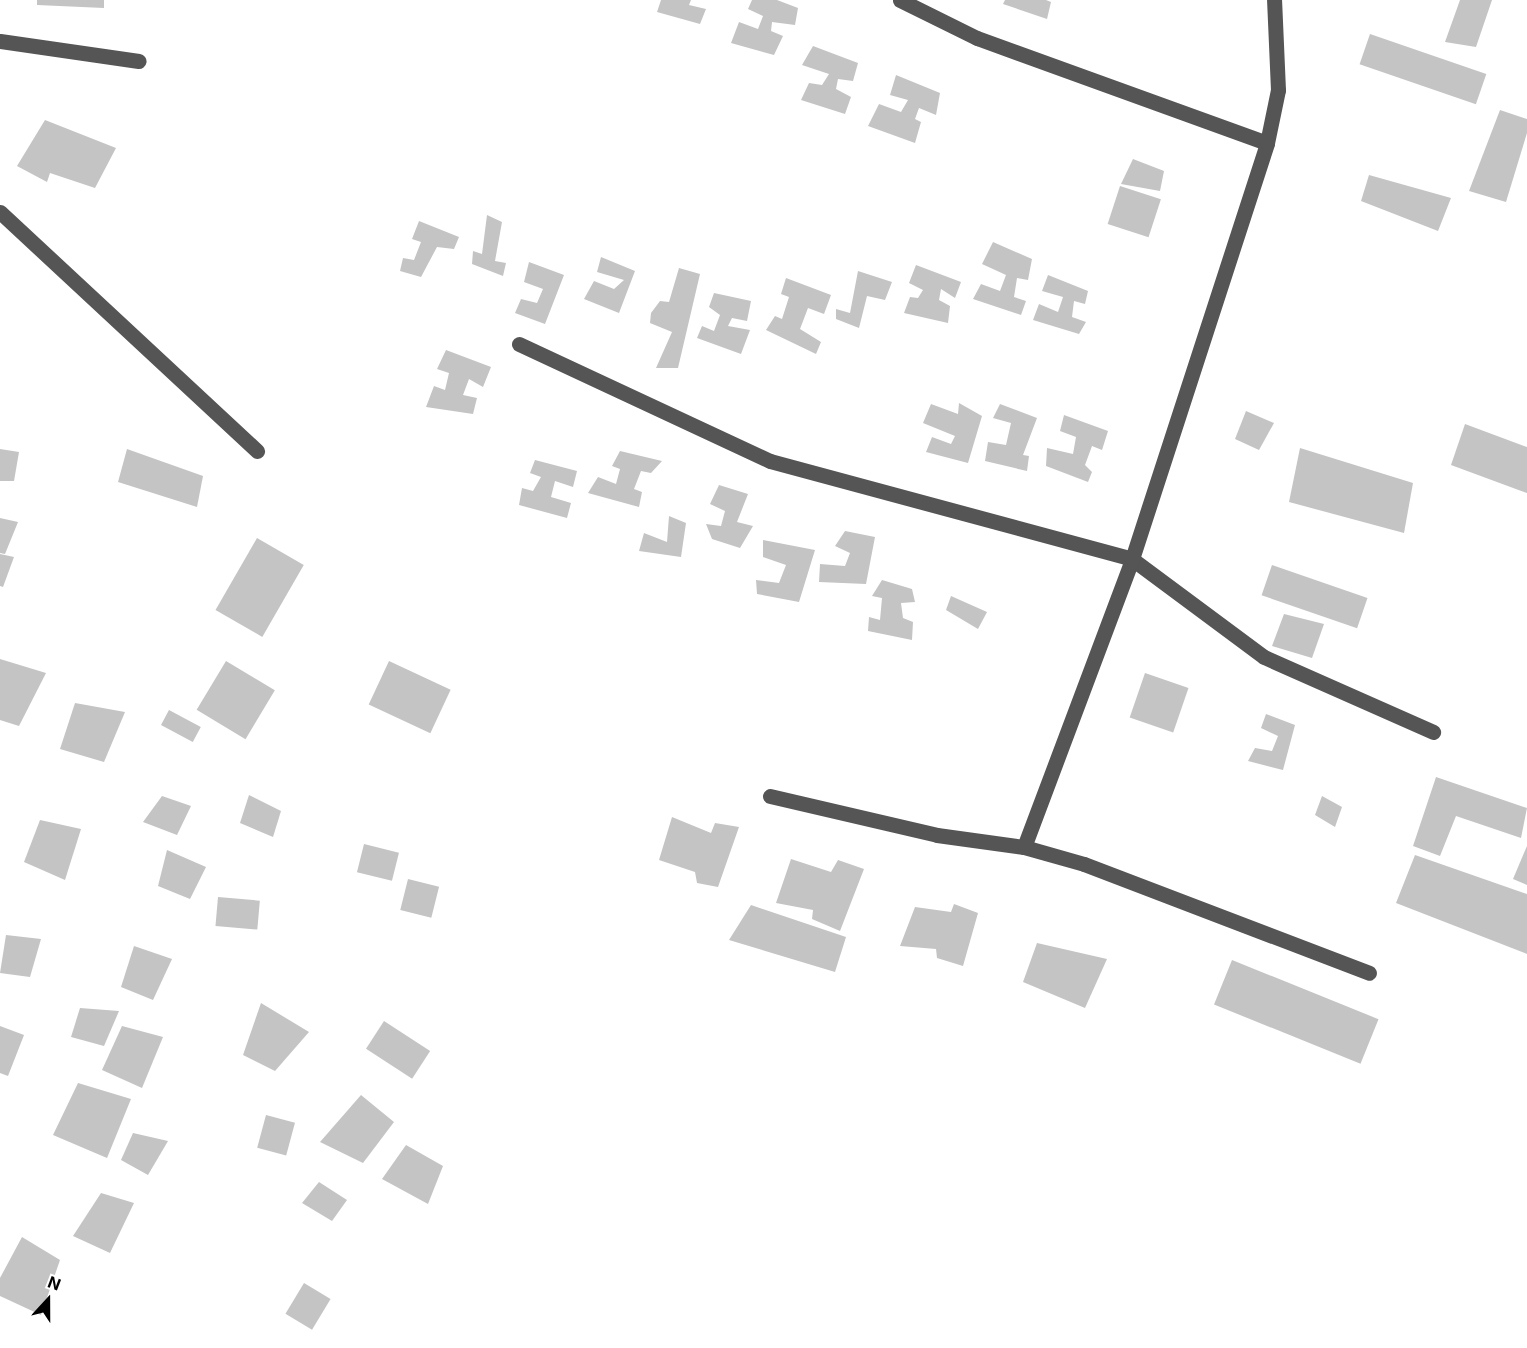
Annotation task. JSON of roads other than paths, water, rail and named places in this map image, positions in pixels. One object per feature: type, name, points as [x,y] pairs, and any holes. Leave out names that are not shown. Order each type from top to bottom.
[{"type":"street","points":[[900,0],[977,38],[1267,143]]},
{"type":"street","points":[[1024,847],[1132,559],[1267,143],[1278,90],[1274,0]]},
{"type":"street","points":[[0,41],[139,61]]},
{"type":"street","points":[[0,212],[257,451]]},
{"type":"street","points":[[519,344],[770,461],[1132,559],[1264,657],[1433,732]]},
{"type":"street","points":[[770,796],[938,835],[1024,847],[1084,864],[1369,973]]}]
